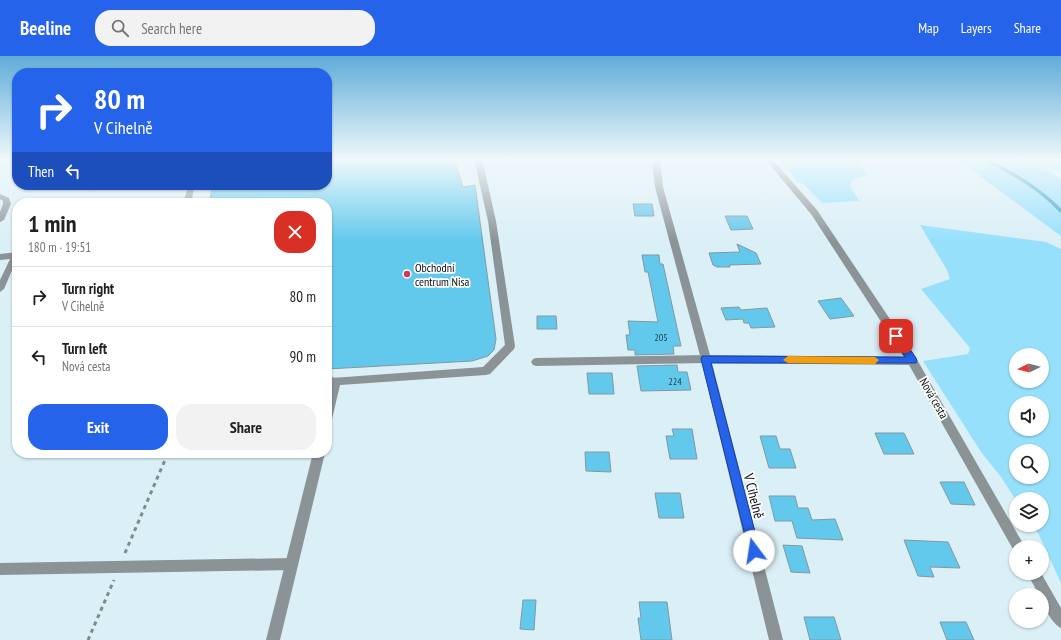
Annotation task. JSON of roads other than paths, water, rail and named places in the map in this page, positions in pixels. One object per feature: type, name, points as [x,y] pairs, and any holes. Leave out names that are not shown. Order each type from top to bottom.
[{"type":"street","points":[[332,381],[486,371],[510,346],[492,221],[484,186]]},
{"type":"street","name":"V Cihelně","points":[[659,186],[706,359],[776,640]]},
{"type":"street","name":"Nová cesta","points":[[792,186],[814,212],[912,361],[1015,540]]},
{"type":"street","points":[[706,359],[912,361]]},
{"type":"street","points":[[273,640],[318,458]]},
{"type":"street","points":[[1038,580],[1061,621]]},
{"type":"lane","points":[[0,196],[6,200],[7,204],[1,216]]},
{"type":"lane","points":[[0,257],[12,256]]},
{"type":"lane","points":[[0,289],[12,264]]},
{"type":"lane","points":[[536,362],[706,359]]},
{"type":"lane","points":[[0,569],[292,564]]},
{"type":"waterway","points":[[1032,186],[1061,211]]},
{"type":"place","name":"Obchodní centrum Nisa","points":[[407,274]]}]
